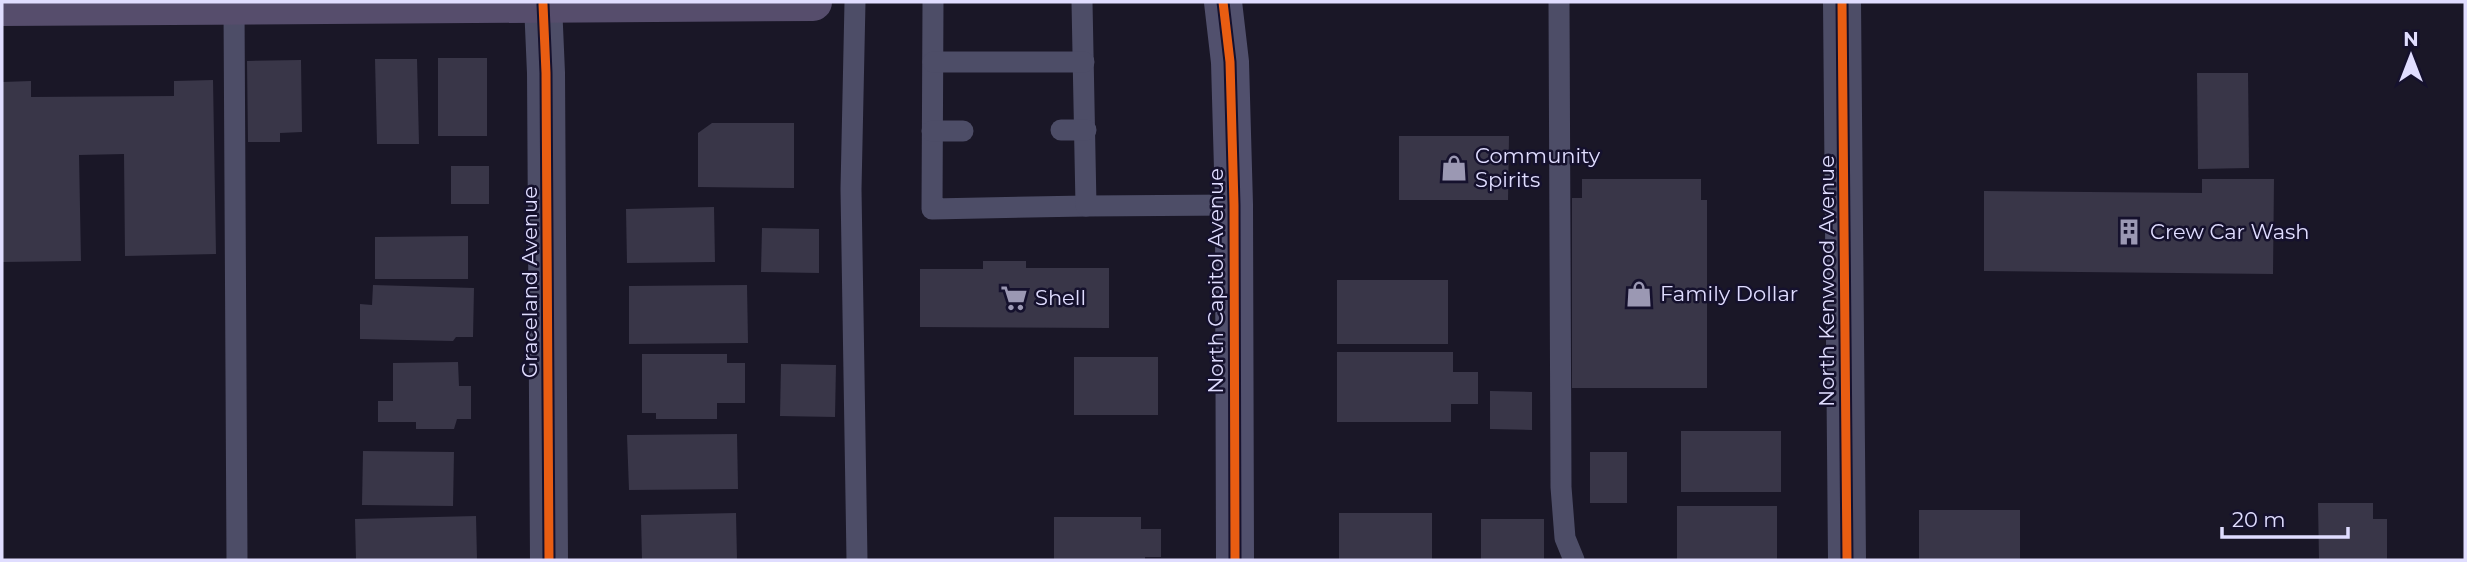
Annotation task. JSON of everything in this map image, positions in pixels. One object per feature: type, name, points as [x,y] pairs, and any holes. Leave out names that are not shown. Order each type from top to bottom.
[{"type":"main road","points":[[2,8],[813,2]]},
{"type":"main road","name":"North Capitol Avenue","points":[[1223,2],[1230,61],[1234,205],[1235,560]]},
{"type":"street","name":"North Kenwood Avenue","points":[[1842,2],[1847,560]]},
{"type":"street","name":"Graceland Avenue","points":[[543,4],[546,73],[549,560]]},
{"type":"lane","points":[[855,2],[851,189],[857,560]]},
{"type":"lane","points":[[933,2],[932,209],[1234,205]]},
{"type":"lane","points":[[1082,2],[1086,206]]},
{"type":"lane","points":[[1559,2],[1561,487],[1565,538],[1574,560]]},
{"type":"lane","points":[[234,6],[237,560]]},
{"type":"lane","points":[[933,62],[1084,62]]},
{"type":"lane","points":[[1061,130],[1086,130]]},
{"type":"lane","points":[[932,131],[963,131]]},
{"type":"building","points":[[438,58],[487,58],[487,136],[438,136]]},
{"type":"building","points":[[375,59],[417,59],[419,144],[377,144]]},
{"type":"building","points":[[301,60],[302,132],[280,133],[280,142],[248,142],[247,61]]},
{"type":"building","points":[[2197,73],[2248,73],[2249,168],[2198,169]]},
{"type":"building","points":[[213,80],[216,254],[125,256],[124,154],[79,155],[81,261],[2,262],[2,82],[31,81],[31,97],[174,96],[174,81]]},
{"type":"building","points":[[712,123],[794,123],[794,188],[698,187],[698,133]]},
{"type":"building","name":"Community Spirits","points":[[1399,136],[1509,136],[1508,200],[1399,200]]},
{"type":"building","points":[[451,166],[489,166],[489,204],[451,204]]},
{"type":"building","name":"Family Dollar","points":[[1582,179],[1701,179],[1701,200],[1707,200],[1707,388],[1572,388],[1572,198],[1582,198]]},
{"type":"building","name":"Crew Car Wash","points":[[2202,179],[2274,179],[2273,274],[1984,271],[1984,191],[2202,193]]},
{"type":"building","points":[[714,207],[715,262],[627,263],[626,209]]},
{"type":"building","points":[[762,228],[819,229],[819,273],[761,272]]},
{"type":"building","points":[[468,236],[468,279],[375,279],[375,237]]},
{"type":"building","name":"Shell","points":[[983,261],[1026,261],[1026,268],[1109,268],[1109,328],[920,327],[920,269],[983,269]]},
{"type":"building","points":[[1337,280],[1448,280],[1448,344],[1337,344]]},
{"type":"building","points":[[373,285],[474,288],[473,337],[456,337],[453,341],[360,339],[360,304],[372,305]]},
{"type":"building","points":[[747,285],[748,343],[629,344],[629,286]]},
{"type":"building","points":[[1337,352],[1453,352],[1453,372],[1478,372],[1478,404],[1451,404],[1451,422],[1337,422]]},
{"type":"building","points":[[642,354],[727,354],[727,363],[745,363],[745,403],[717,403],[717,419],[656,419],[656,413],[642,413]]},
{"type":"building","points":[[1074,357],[1158,357],[1158,415],[1074,415]]},
{"type":"building","points":[[458,362],[459,386],[471,386],[471,419],[457,419],[454,429],[416,429],[416,422],[378,422],[378,401],[393,401],[393,363]]},
{"type":"building","points":[[781,364],[836,365],[835,417],[780,416]]},
{"type":"building","points":[[1490,391],[1532,392],[1532,430],[1490,429]]},
{"type":"building","points":[[1681,431],[1781,431],[1781,492],[1681,492]]},
{"type":"building","points":[[737,434],[738,489],[629,490],[627,435]]},
{"type":"building","points":[[363,451],[454,452],[453,506],[362,505]]},
{"type":"building","points":[[1590,452],[1627,452],[1627,503],[1590,503]]},
{"type":"building","points":[[2318,503],[2373,503],[2373,519],[2387,519],[2387,560],[2319,560]]},
{"type":"building","points":[[1677,506],[1777,506],[1777,560],[1677,560]]},
{"type":"building","points":[[1919,510],[2020,510],[2020,560],[1919,560]]},
{"type":"building","points":[[736,513],[737,560],[642,560],[641,515]]},
{"type":"building","points":[[1339,513],[1432,513],[1432,560],[1339,560]]},
{"type":"building","points":[[476,516],[477,560],[356,560],[355,519]]},
{"type":"building","points":[[1054,517],[1141,517],[1141,529],[1161,529],[1161,557],[1145,557],[1145,560],[1054,560]]},
{"type":"building","points":[[1481,519],[1544,519],[1544,560],[1481,560]]},
{"type":"cycle path","points":[[1223,2],[1230,62],[1234,205],[1235,560]]},
{"type":"cycle path","points":[[1842,2],[1847,560]]},
{"type":"cycle path","points":[[543,4],[546,73],[549,560]]},
{"type":"place","name":"Community Spirits","points":[[1454,168]]},
{"type":"place","name":"Crew Car Wash","points":[[2129,232]]},
{"type":"place","name":"Family Dollar","points":[[1639,294]]},
{"type":"place","name":"Shell","points":[[1014,298]]}]
